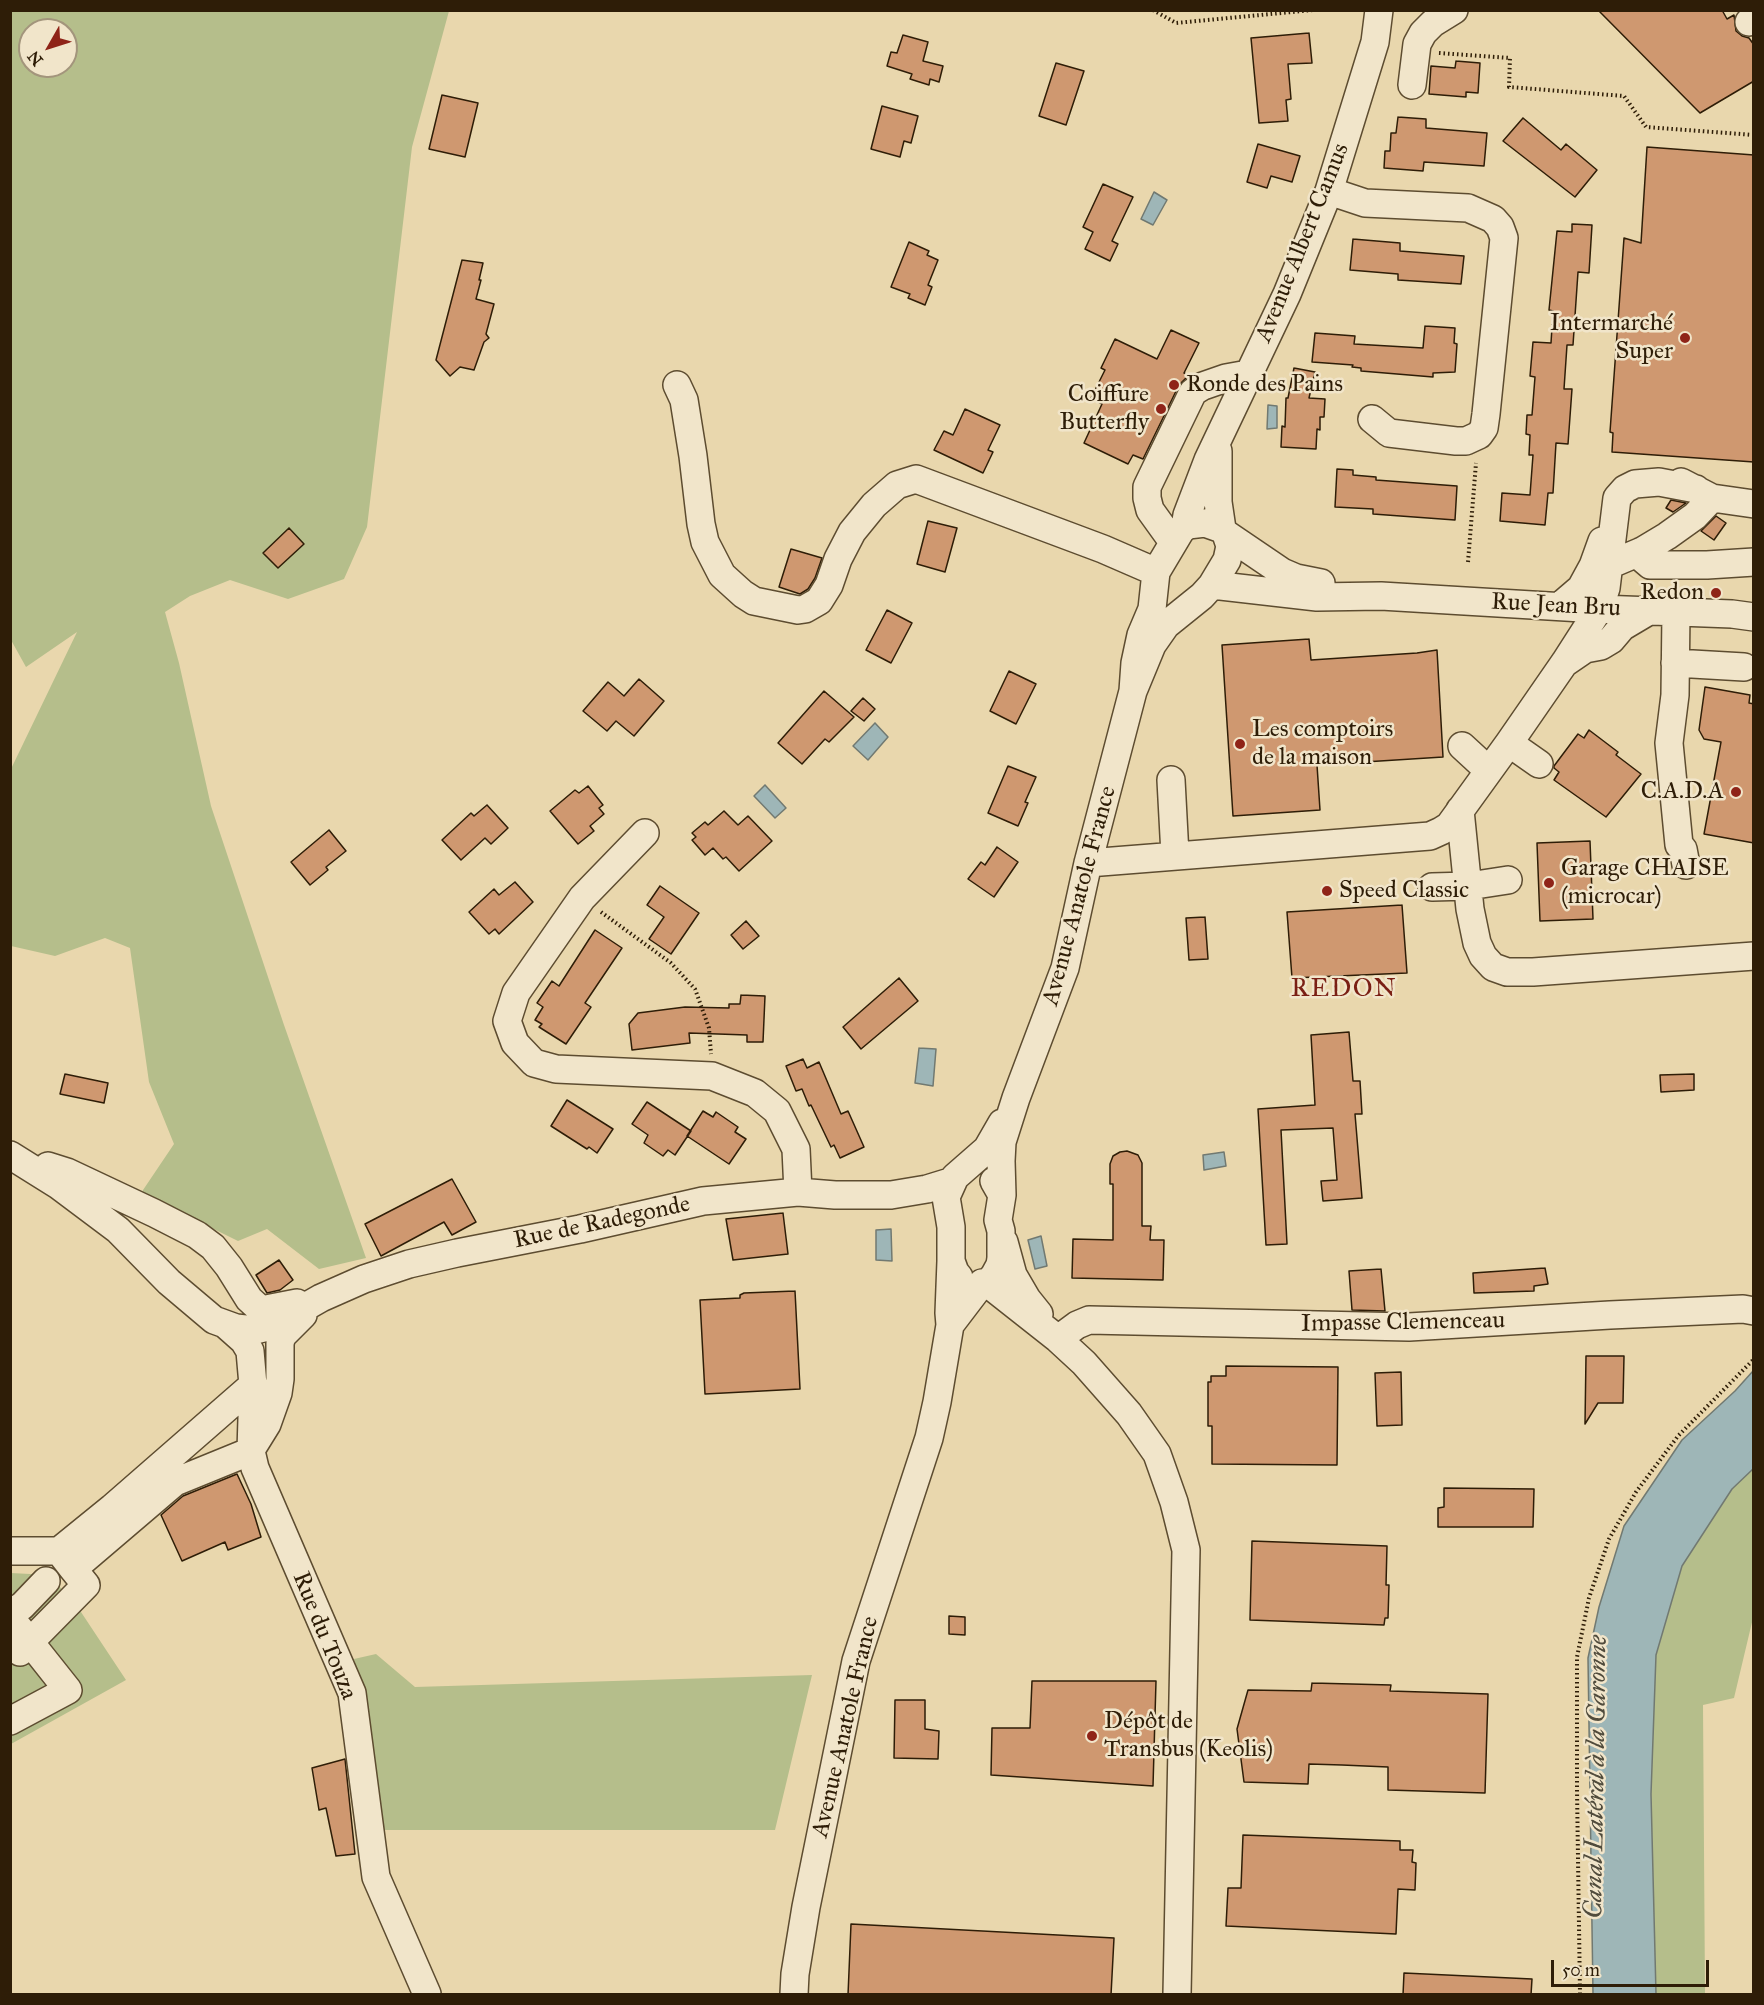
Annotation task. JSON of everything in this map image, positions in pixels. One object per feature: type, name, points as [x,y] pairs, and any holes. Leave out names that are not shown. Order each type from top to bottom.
[{"type":"street","name":"Avenue Albert Camus","points":[[1179,535],[1208,460],[1287,294],[1329,191],[1375,42],[1379,10]]},
{"type":"street","points":[[1412,86],[1418,44],[1424,33],[1433,23],[1454,10]]},
{"type":"street","points":[[1329,191],[1365,203],[1468,207],[1493,219],[1500,227],[1504,238],[1486,414],[1484,428],[1479,435],[1466,441],[1456,441],[1389,433],[1372,419]]},
{"type":"street","points":[[1179,535],[1150,510],[1139,490],[1148,487],[1193,392],[1226,378],[1248,374]]},
{"type":"street","points":[[677,385],[684,400],[705,542],[722,575],[736,589],[754,601],[798,610],[805,609],[819,601],[829,585],[838,559],[852,532],[897,485],[916,479],[1103,549],[1155,578]]},
{"type":"street","name":"Avenue Albert Camus","points":[[1219,435],[1216,474],[1218,502],[1224,532]]},
{"type":"street","points":[[1565,663],[1567,637],[1553,606],[1581,588],[1593,566],[1602,543],[1604,500],[1613,481],[1635,472],[1657,471],[1704,494]]},
{"type":"street","points":[[1088,863],[1437,834],[1449,826],[1509,743],[1565,663],[1599,609],[1606,588],[1617,498],[1625,489],[1635,484],[1659,482],[1754,504]]},
{"type":"street","points":[[1609,566],[1642,551],[1695,516],[1704,494]]},
{"type":"street","points":[[1205,523],[1224,532],[1230,546],[1230,552],[1212,585],[1184,611],[1172,608],[1160,598],[1155,578],[1179,535],[1205,523]]},
{"type":"street","name":"Rue Jean Bru","points":[[1224,532],[1282,572],[1296,578],[1381,596]]},
{"type":"street","points":[[1642,551],[1643,559],[1650,565],[1754,562]]},
{"type":"street","name":"Avenue Anatole France","points":[[1133,691],[1135,663],[1141,635],[1152,609],[1155,578]]},
{"type":"street","name":"Rue Jean Bru","points":[[1212,585],[1317,597],[1381,596],[1599,609],[1746,612]]},
{"type":"street","name":"Avenue Anatole France","points":[[950,1325],[984,1283],[994,1276],[1000,1265],[1001,1231],[998,1220],[1002,1195],[1002,1142],[1016,1098],[1065,968],[1088,863],[1133,691],[1152,645],[1166,625],[1184,611]]},
{"type":"street","points":[[1565,663],[1585,649],[1601,646],[1611,640],[1622,627],[1649,611]]},
{"type":"street","points":[[1676,612],[1675,695],[1669,743],[1679,845],[1683,849],[1686,865]]},
{"type":"street","points":[[1676,663],[1744,667]]},
{"type":"street","points":[[1509,743],[1539,764]]},
{"type":"street","points":[[1462,746],[1488,770]]},
{"type":"street","points":[[1171,780],[1175,855]]},
{"type":"street","points":[[1460,810],[1470,909],[1477,943],[1483,956],[1493,967],[1507,972],[1598,968],[1754,956]]},
{"type":"street","points":[[645,833],[582,898],[516,993],[507,1021],[515,1042],[534,1063],[556,1069],[712,1076],[755,1093],[777,1111],[796,1149],[798,1192]]},
{"type":"street","points":[[1431,887],[1508,880]]},
{"type":"street","name":"Avenue Anatole France","points":[[794,1995],[795,1974],[806,1907],[856,1661],[929,1438],[950,1325],[951,1227],[946,1197],[959,1175],[993,1141],[1016,1098]]},
{"type":"street","points":[[10,1155],[67,1172],[197,1235],[213,1247],[249,1299],[261,1310],[321,1298]]},
{"type":"street","points":[[10,1155],[58,1185],[118,1230],[176,1288],[214,1320],[236,1328],[255,1330],[272,1326],[321,1298]]},
{"type":"street","points":[[959,1175],[981,1170],[992,1177],[1002,1195]]},
{"type":"street","name":"Rue de Radegonde","points":[[321,1298],[363,1279],[409,1264],[704,1201],[798,1192],[835,1195],[891,1195],[927,1189],[959,1175]]},
{"type":"street","name":"Rue de Radegonde","points":[[891,1195],[917,1204],[951,1227]]},
{"type":"street","points":[[1001,1231],[1013,1275],[1026,1299],[1058,1339]]},
{"type":"street","points":[[951,1261],[958,1276],[984,1283],[1058,1339],[1083,1363],[1129,1414],[1157,1454],[1174,1503],[1186,1550],[1177,1995]]},
{"type":"street","points":[[66,1560],[175,1482],[251,1451],[267,1424],[278,1393],[282,1336],[321,1298]]},
{"type":"street","name":"Impasse Clemenceau","points":[[1058,1339],[1077,1325],[1089,1320],[1409,1327],[1643,1313],[1743,1309],[1754,1311]]},
{"type":"street","name":"Rue du Touza","points":[[226,1325],[244,1341],[250,1351],[253,1385],[251,1451],[260,1479],[352,1693],[376,1877],[427,1995]]},
{"type":"street","points":[[66,1560],[112,1508],[253,1385]]},
{"type":"street","points":[[10,1551],[66,1560],[86,1585],[25,1647]]},
{"type":"street","points":[[10,1721],[68,1690],[25,1647],[10,1615],[46,1581]]},
{"type":"path","points":[[1154,10],[1176,23],[1313,10]]},
{"type":"path","points":[[1510,58],[1509,87],[1624,96],[1646,127],[1754,135]]},
{"type":"path","points":[[1468,562],[1479,435]]},
{"type":"path","points":[[582,898],[671,963],[695,989],[709,1028],[712,1076]]},
{"type":"path","points":[[1580,1995],[1577,1656],[1589,1598],[1609,1539],[1636,1492],[1677,1436],[1754,1359]]},
{"type":"green space","points":[[11,11],[449,11],[412,147],[367,527],[344,579],[288,599],[230,580],[190,596],[165,612],[179,663],[211,806],[284,1025],[366,1258],[319,1269],[267,1229],[238,1241],[141,1193],[174,1144],[149,1082],[130,948],[105,938],[55,956],[11,946],[10,771],[77,632],[26,667],[11,640]]},
{"type":"green space","points":[[1753,1469],[1753,1618],[1734,1698],[1703,1705],[1705,1994],[1656,1994],[1651,1794],[1656,1655],[1682,1566],[1732,1489]]},
{"type":"green space","points":[[10,1554],[11,1573],[49,1575],[77,1606],[126,1680],[11,1744]]},
{"type":"green space","points":[[376,1654],[415,1687],[812,1675],[775,1830],[383,1830],[354,1659]]},
{"type":"water","points":[[1154,192],[1167,200],[1153,225],[1141,219]]},
{"type":"water","points":[[1268,405],[1277,406],[1277,428],[1267,429]]},
{"type":"water","points":[[875,723],[888,737],[868,760],[853,746]]},
{"type":"water","points":[[765,785],[786,808],[775,818],[754,796]]},
{"type":"water","points":[[919,1048],[936,1049],[933,1086],[915,1083]]},
{"type":"water","points":[[1224,1152],[1226,1166],[1204,1170],[1203,1155]]},
{"type":"water","points":[[891,1229],[892,1261],[876,1260],[876,1230]]},
{"type":"water","points":[[1041,1236],[1047,1266],[1035,1269],[1028,1240]]},
{"type":"water","name":"Canal Latéral à la Garonne","points":[[1753,1371],[1753,1469],[1732,1489],[1682,1566],[1656,1655],[1651,1794],[1656,1994],[1593,1994],[1588,1658],[1599,1607],[1624,1526],[1682,1440]]},
{"type":"building","points":[[1598,10],[1722,10],[1727,19],[1734,15],[1736,31],[1749,38],[1754,45],[1754,81],[1700,113]]},
{"type":"building","points":[[1309,33],[1312,63],[1288,64],[1291,99],[1286,100],[1288,121],[1259,123],[1251,38]]},
{"type":"building","points":[[903,35],[928,42],[923,61],[943,66],[939,82],[930,79],[929,85],[910,79],[912,74],[887,66],[891,52],[897,53]]},
{"type":"building","points":[[1456,61],[1480,63],[1478,93],[1466,92],[1466,97],[1429,94],[1431,66],[1455,68]]},
{"type":"building","points":[[1056,63],[1084,71],[1066,125],[1039,116]]},
{"type":"building","points":[[442,95],[478,103],[465,157],[429,149]]},
{"type":"building","points":[[882,106],[918,116],[911,143],[904,141],[900,157],[871,149]]},
{"type":"building","points":[[1398,117],[1426,119],[1426,128],[1487,133],[1484,166],[1424,162],[1423,171],[1384,168],[1385,151],[1390,151],[1391,133],[1396,133]]},
{"type":"building","points":[[1523,118],[1561,150],[1566,144],[1597,170],[1575,197],[1503,141]]},
{"type":"building","points":[[1258,144],[1300,156],[1292,182],[1271,176],[1267,188],[1247,182]]},
{"type":"building","name":"Intermarché Super","points":[[1647,147],[1754,155],[1754,462],[1612,452],[1613,433],[1610,432],[1624,238],[1641,243]]},
{"type":"building","points":[[1103,184],[1133,197],[1112,241],[1118,244],[1110,261],[1085,249],[1093,232],[1083,227]]},
{"type":"building","points":[[1572,224],[1592,225],[1589,273],[1578,272],[1573,345],[1567,345],[1564,389],[1572,389],[1568,444],[1556,443],[1553,493],[1548,493],[1545,525],[1500,521],[1502,493],[1530,495],[1533,455],[1529,455],[1530,435],[1526,434],[1527,415],[1532,415],[1535,377],[1530,376],[1533,342],[1551,343],[1553,311],[1549,310],[1557,231],[1572,232]]},
{"type":"building","points":[[1353,239],[1400,243],[1400,251],[1464,256],[1461,284],[1398,280],[1398,274],[1350,270]]},
{"type":"building","points":[[909,242],[929,251],[927,255],[938,260],[928,285],[932,287],[925,305],[908,298],[910,294],[891,287]]},
{"type":"building","points":[[462,260],[483,263],[476,299],[494,304],[486,334],[489,338],[484,342],[474,370],[460,367],[450,376],[436,360]]},
{"type":"building","points":[[1425,326],[1455,328],[1454,343],[1457,344],[1455,372],[1433,373],[1433,377],[1361,371],[1361,368],[1352,367],[1353,365],[1312,362],[1315,333],[1355,336],[1354,344],[1423,348]]},
{"type":"building","points":[[1171,330],[1199,343],[1184,373],[1189,375],[1179,385],[1143,459],[1133,455],[1128,464],[1084,443],[1102,404],[1091,398],[1105,370],[1101,368],[1115,339],[1157,359]]},
{"type":"building","points":[[1294,368],[1315,372],[1309,398],[1325,399],[1324,417],[1320,417],[1320,430],[1317,429],[1316,449],[1281,447],[1282,426],[1285,427],[1286,398],[1288,398]]},
{"type":"building","points":[[965,409],[1000,425],[988,450],[993,452],[983,473],[934,450],[944,431],[953,435]]},
{"type":"building","points":[[1337,469],[1353,470],[1353,475],[1376,477],[1376,480],[1457,486],[1455,520],[1373,514],[1373,509],[1335,507]]},
{"type":"building","points":[[1671,500],[1686,503],[1673,512],[1666,508]]},
{"type":"building","points":[[1716,516],[1726,523],[1714,540],[1701,531]]},
{"type":"building","points":[[928,521],[957,528],[945,572],[917,564]]},
{"type":"building","points":[[289,528],[304,544],[278,568],[263,553]]},
{"type":"building","points":[[791,549],[822,558],[815,578],[808,589],[800,594],[779,587]]},
{"type":"building","points":[[887,610],[912,623],[891,663],[866,650]]},
{"type":"building","points":[[1309,639],[1311,660],[1437,650],[1443,757],[1317,765],[1320,810],[1233,816],[1222,645]]},
{"type":"building","points":[[1009,671],[1036,684],[1016,724],[990,711]]},
{"type":"building","points":[[639,679],[664,701],[634,736],[616,721],[607,731],[583,711],[608,682],[624,696]]},
{"type":"building","name":"C.A.D.A","points":[[1705,687],[1750,695],[1749,703],[1754,704],[1754,843],[1704,834],[1721,742],[1704,739],[1699,730]]},
{"type":"building","points":[[824,691],[854,717],[829,742],[825,739],[802,764],[778,743]]},
{"type":"building","points":[[863,698],[875,709],[864,721],[851,711]]},
{"type":"building","points":[[1589,730],[1618,752],[1616,755],[1641,774],[1606,817],[1554,780],[1559,772],[1554,766],[1578,734],[1584,738]]},
{"type":"building","points":[[1008,766],[1036,777],[1018,826],[988,813]]},
{"type":"building","points":[[588,786],[603,805],[599,808],[604,814],[590,826],[594,831],[578,844],[550,811],[575,790],[579,793]]},
{"type":"building","points":[[487,805],[508,828],[491,844],[485,838],[461,860],[442,840],[471,813],[474,816]]},
{"type":"building","points":[[724,811],[738,825],[748,816],[772,841],[739,871],[726,857],[723,859],[713,848],[705,855],[692,840],[696,837],[692,833],[705,822],[708,825]]},
{"type":"building","points":[[329,830],[346,851],[326,867],[328,870],[310,885],[291,862]]},
{"type":"building","points":[[1590,841],[1593,919],[1540,921],[1537,843]]},
{"type":"building","points":[[997,847],[1018,862],[994,897],[968,879],[981,862],[985,865]]},
{"type":"building","points":[[515,882],[533,902],[499,934],[495,929],[489,934],[469,912],[494,889],[499,895]]},
{"type":"building","points":[[660,886],[699,913],[671,954],[649,939],[664,917],[647,905]]},
{"type":"building","points":[[1402,905],[1407,973],[1292,978],[1287,912]]},
{"type":"building","points":[[1205,917],[1208,959],[1189,960],[1186,918]]},
{"type":"building","points":[[746,921],[759,936],[743,949],[731,935]]},
{"type":"building","points":[[595,930],[622,948],[585,1003],[591,1007],[566,1044],[539,1027],[542,1024],[535,1020],[543,1007],[537,1003],[552,981],[559,986]]},
{"type":"building","points":[[899,978],[918,1001],[861,1049],[843,1027]]},
{"type":"building","points":[[741,995],[765,996],[763,1042],[747,1042],[747,1035],[689,1033],[690,1043],[632,1050],[629,1024],[638,1013],[685,1007],[729,1008],[729,1004],[740,1004]]},
{"type":"building","points":[[1349,1032],[1353,1081],[1360,1081],[1362,1114],[1355,1114],[1362,1198],[1323,1201],[1321,1181],[1337,1180],[1333,1128],[1281,1130],[1287,1244],[1266,1245],[1258,1109],[1315,1105],[1311,1035]]},
{"type":"building","points":[[803,1059],[807,1068],[819,1062],[841,1114],[848,1111],[864,1147],[840,1158],[834,1145],[831,1147],[802,1089],[796,1091],[786,1066]]},
{"type":"building","points":[[65,1074],[108,1083],[104,1103],[60,1094]]},
{"type":"building","points":[[1694,1074],[1694,1090],[1661,1092],[1660,1075]]},
{"type":"building","points":[[567,1100],[613,1129],[597,1153],[551,1126]]},
{"type":"building","points":[[647,1102],[691,1131],[675,1155],[668,1150],[663,1156],[644,1143],[648,1135],[632,1124]]},
{"type":"building","points":[[703,1111],[713,1117],[716,1112],[738,1127],[735,1132],[746,1139],[729,1164],[687,1136]]},
{"type":"building","points":[[1127,1151],[1138,1155],[1142,1163],[1142,1226],[1151,1226],[1150,1240],[1164,1240],[1163,1280],[1072,1278],[1073,1239],[1113,1240],[1113,1184],[1110,1184],[1110,1164],[1113,1156]]},
{"type":"building","points":[[452,1179],[476,1222],[452,1235],[444,1222],[381,1256],[365,1224]]},
{"type":"building","points":[[783,1213],[788,1254],[733,1260],[726,1219]]},
{"type":"building","points":[[279,1260],[293,1280],[280,1290],[267,1293],[256,1275]]},
{"type":"building","points":[[1545,1268],[1548,1284],[1534,1286],[1534,1291],[1474,1293],[1473,1273]]},
{"type":"building","points":[[1381,1269],[1385,1311],[1352,1310],[1349,1271]]},
{"type":"building","points":[[795,1291],[800,1389],[705,1394],[700,1300],[740,1298],[740,1295],[744,1293]]},
{"type":"building","points":[[1586,1356],[1624,1356],[1623,1403],[1598,1403],[1585,1424]]},
{"type":"building","points":[[1226,1366],[1338,1367],[1337,1465],[1212,1464],[1212,1426],[1208,1426],[1208,1382],[1211,1382],[1211,1376],[1226,1376]]},
{"type":"building","points":[[1401,1372],[1402,1425],[1377,1426],[1375,1373]]},
{"type":"building","points":[[237,1474],[251,1504],[261,1537],[228,1550],[225,1542],[182,1561],[161,1515],[183,1496]]},
{"type":"building","points":[[1444,1488],[1534,1489],[1533,1527],[1438,1527],[1438,1508],[1444,1507]]},
{"type":"building","points":[[1252,1541],[1387,1546],[1388,1618],[1385,1618],[1384,1625],[1250,1620]]},
{"type":"building","points":[[949,1616],[965,1617],[965,1635],[949,1634]]},
{"type":"building","name":"Dépôt de Transbus (Keolis)","points":[[1032,1681],[1156,1681],[1153,1786],[991,1775],[992,1728],[1030,1728]]},
{"type":"building","points":[[1312,1683],[1391,1685],[1390,1691],[1488,1694],[1485,1793],[1388,1790],[1388,1767],[1309,1764],[1308,1784],[1244,1782],[1237,1729],[1248,1690],[1311,1691]]},
{"type":"building","points":[[895,1700],[925,1700],[925,1729],[939,1731],[938,1759],[894,1758]]},
{"type":"building","points":[[345,1759],[355,1854],[336,1856],[326,1808],[319,1810],[312,1768]]},
{"type":"building","points":[[1243,1835],[1400,1841],[1400,1850],[1413,1850],[1412,1862],[1416,1863],[1415,1890],[1398,1889],[1396,1934],[1226,1926],[1228,1888],[1241,1888]]},
{"type":"building","points":[[851,1924],[1114,1938],[1111,1995],[848,1995]]},
{"type":"building","points":[[1404,1973],[1532,1979],[1531,1995],[1403,1995]]},
{"type":"place","name":"Intermarché Super","points":[[1685,338]]},
{"type":"place","name":"Ronde des Pains","points":[[1174,385]]},
{"type":"place","name":"Coiffure Butterfly","points":[[1161,409]]},
{"type":"place","name":"Redon","points":[[1716,593]]},
{"type":"place","name":"Les comptoirs de la maison","points":[[1240,744]]},
{"type":"place","name":"C.A.D.A","points":[[1736,792]]},
{"type":"place","name":"Garage CHAISE (microcar)","points":[[1549,883]]},
{"type":"place","name":"Speed Classic","points":[[1327,891]]},
{"type":"place","name":"Dépôt de Transbus (Keolis)","points":[[1092,1736]]},
{"type":"district","name":"REDON","points":[[1344,990]]}]
